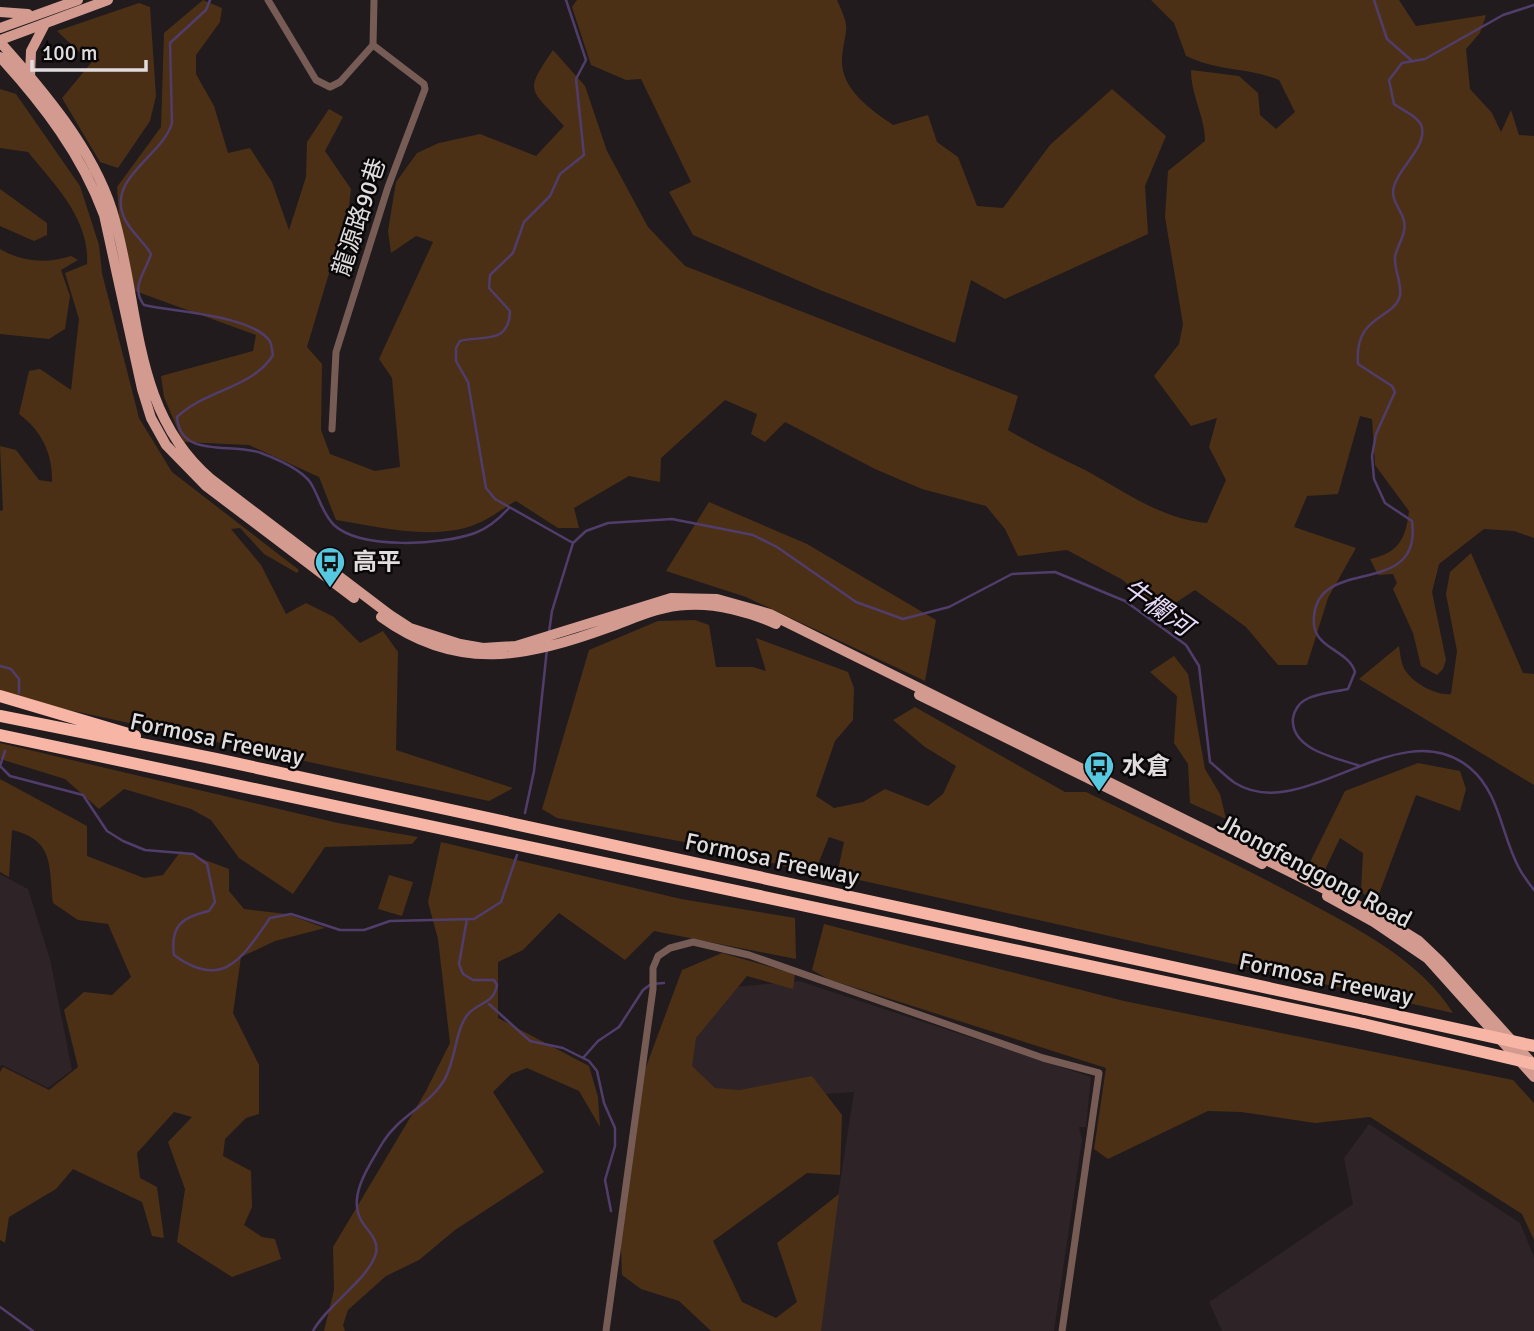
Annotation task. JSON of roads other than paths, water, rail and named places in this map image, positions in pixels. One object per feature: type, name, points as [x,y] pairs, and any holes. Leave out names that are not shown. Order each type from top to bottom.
[{"type":"highway","points":[[0,696],[216,759]]},
{"type":"highway","name":"Formosa Freeway","points":[[0,716],[216,759],[1534,1046]]},
{"type":"highway","name":"Formosa Freeway","points":[[0,735],[1363,1024],[1534,1065]]},
{"type":"highway","points":[[0,743],[81,752]]},
{"type":"main road","points":[[78,0],[0,41],[30,77],[101,181],[112,212],[136,340]]},
{"type":"main road","points":[[0,28],[108,0]]},
{"type":"main road","points":[[0,12],[43,18]]},
{"type":"main road","points":[[30,77],[31,51],[43,18]]},
{"type":"main road","points":[[0,57],[44,107],[94,189],[104,215],[136,340]]},
{"type":"main road","name":"Jhongfenggong Road","points":[[136,340],[173,439],[191,462],[365,598],[410,628],[460,644],[517,650],[665,608],[686,605],[720,603],[770,621],[939,701],[1374,922],[1427,958],[1534,1065]]},
{"type":"main road","name":"Jhongfenggong Road","points":[[1468,1000],[1534,1077]]},
{"type":"street","points":[[268,0],[316,80],[330,86],[340,82],[373,45],[374,0]]},
{"type":"street","name":"龍源路90巷","points":[[332,429],[336,352],[388,187],[425,89],[425,85],[373,45]]},
{"type":"street","points":[[606,1331],[653,989],[653,968],[658,956],[670,947],[693,942],[749,955],[1043,1058],[1099,1073],[1062,1331]]},
{"type":"waterway","points":[[210,0],[206,10],[170,43],[172,123],[159,146],[123,189],[123,215],[151,254],[138,286],[144,305],[211,316],[245,325],[269,340],[273,355],[254,375],[188,408],[177,417],[180,430],[187,439],[197,444],[249,450],[290,466],[309,481],[324,512],[334,525],[346,533],[363,538],[402,543],[461,537],[485,529],[509,508]]},
{"type":"waterway","points":[[566,0],[586,60],[576,79],[584,155],[560,174],[550,196],[524,222],[513,253],[490,275],[489,288],[510,311],[505,330],[492,337],[460,341],[456,348],[456,361],[468,382],[486,488],[495,499],[573,543]]},
{"type":"waterway","points":[[1374,0],[1387,39],[1411,60]]},
{"type":"waterway","points":[[1360,766],[1328,756],[1307,745],[1294,729],[1293,718],[1303,701],[1320,694],[1348,689],[1355,672],[1352,665],[1316,633],[1314,625],[1317,603],[1329,589],[1346,581],[1385,570],[1401,561],[1411,546],[1412,521],[1385,503],[1374,479],[1372,456],[1376,434],[1395,392],[1392,386],[1358,364],[1358,347],[1362,335],[1368,326],[1397,303],[1400,295],[1395,257],[1405,226],[1393,191],[1399,175],[1420,144],[1422,136],[1421,124],[1394,104],[1389,80],[1402,63],[1425,59],[1503,15],[1534,5]]},
{"type":"waterway","name":"牛欄河","points":[[549,632],[552,611],[573,543],[586,531],[608,523],[672,519],[753,535],[777,547],[856,602],[903,619],[949,607],[1012,574],[1055,572],[1125,601],[1186,645],[1199,666],[1210,762],[1235,783],[1262,792],[1291,790],[1321,782],[1383,758],[1413,752],[1442,753],[1470,768],[1480,778],[1494,802],[1513,855],[1534,890]]},
{"type":"waterway","points":[[525,813],[534,771],[547,649]]},
{"type":"waterway","points":[[0,666],[11,669],[19,679],[19,693]]},
{"type":"waterway","points":[[5,751],[0,766],[10,776],[83,795],[107,831],[123,841],[145,850],[193,854],[207,864],[215,902],[209,911],[192,916],[180,924],[173,945],[174,955],[191,966],[206,970],[231,964],[251,945],[270,918],[291,914],[340,930],[364,930],[390,921],[474,919],[501,902],[517,855]]},
{"type":"waterway","points":[[313,1331],[319,1321],[357,1282],[372,1263],[376,1253],[374,1239],[357,1210],[359,1190],[367,1169],[390,1133],[443,1082],[451,1065],[464,1019],[473,1009],[490,999],[495,991],[497,985],[494,980],[473,980],[463,974],[459,964],[467,919]]},
{"type":"waterway","points":[[583,1058],[598,1041],[619,1027],[643,990],[651,984],[664,983]]},
{"type":"waterway","points":[[489,1004],[530,1041],[563,1048],[589,1061],[597,1071],[604,1103],[615,1128],[615,1146],[605,1180],[611,1211]]},
{"type":"waterway","points":[[0,1307],[33,1331]]},
{"type":"place","name":"高平","points":[[330,589]]},
{"type":"place","name":"水倉","points":[[1099,793]]}]
